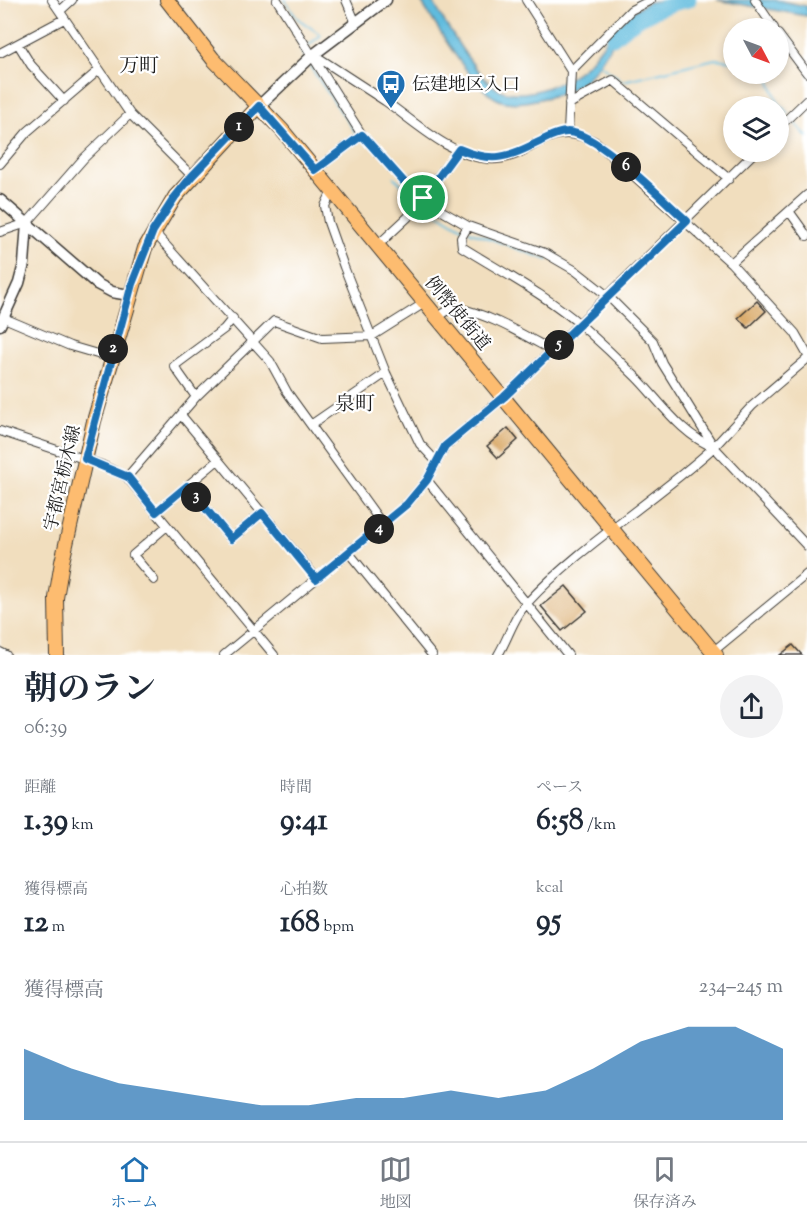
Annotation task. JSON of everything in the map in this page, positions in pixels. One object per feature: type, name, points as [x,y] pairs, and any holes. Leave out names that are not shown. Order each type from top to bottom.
[{"type":"main road","name":"例幣使街道","points":[[167,0],[213,59],[259,106],[426,302],[712,654]]},
{"type":"main road","name":"宇都宮栃木線","points":[[57,655],[56,598],[85,459],[129,296],[153,231],[175,197],[259,106]]},
{"type":"street","points":[[52,0],[130,114],[192,176]]},
{"type":"street","points":[[0,53],[62,15],[72,0]]},
{"type":"street","points":[[277,0],[362,135],[404,182],[423,198],[468,226],[545,253],[576,272],[609,297],[653,341],[662,363],[714,447],[807,546]]},
{"type":"street","points":[[346,0],[355,21]]},
{"type":"street","points":[[259,106],[313,55],[355,21],[386,0]]},
{"type":"street","points":[[526,0],[571,72],[568,132]]},
{"type":"street","points":[[571,72],[631,10],[651,0]]},
{"type":"street","points":[[755,0],[767,18]]},
{"type":"street","points":[[18,44],[31,65],[64,101]]},
{"type":"street","points":[[789,49],[807,73]]},
{"type":"street","points":[[313,55],[459,149],[480,158],[503,158],[553,134],[568,132],[596,141],[731,263],[795,333],[807,357],[760,398],[686,473],[612,529],[525,604],[498,655]]},
{"type":"street","points":[[0,164],[27,132],[99,70]]},
{"type":"street","points":[[569,104],[613,80],[729,179]]},
{"type":"street","points":[[789,117],[807,100]]},
{"type":"street","points":[[0,232],[27,223],[84,158],[130,114]]},
{"type":"street","points":[[315,170],[362,135]]},
{"type":"street","points":[[378,245],[408,218],[459,149]]},
{"type":"street","points":[[224,655],[407,504],[427,480],[445,446],[504,397],[553,351],[745,162]]},
{"type":"street","points":[[332,191],[325,206],[328,222],[386,373],[420,444],[436,461]]},
{"type":"street","points":[[731,263],[807,195]]},
{"type":"street","points":[[0,200],[97,284],[111,292],[129,296]]},
{"type":"street","points":[[789,211],[807,236]]},
{"type":"street","points":[[27,223],[24,264],[2,322],[111,358]]},
{"type":"street","points":[[468,226],[461,238],[462,247],[539,295],[580,325],[635,376],[680,423],[714,447]]},
{"type":"street","points":[[153,231],[255,342],[384,525]]},
{"type":"street","points":[[128,477],[196,397],[274,321],[322,338],[372,336],[426,302]]},
{"type":"street","points":[[438,317],[453,307],[467,309],[497,321],[553,351]]},
{"type":"street","points":[[196,397],[174,366],[224,329],[233,318]]},
{"type":"street","points":[[312,424],[386,373]]},
{"type":"street","points":[[181,415],[316,579]]},
{"type":"street","points":[[0,431],[85,459],[128,477],[273,655]]},
{"type":"street","points":[[156,512],[218,460]]},
{"type":"street","points":[[427,480],[568,655]]},
{"type":"street","points":[[187,486],[231,539],[262,513]]},
{"type":"street","points":[[154,580],[133,555],[167,525]]},
{"type":"street","points":[[349,553],[432,655]]},
{"type":"street","points":[[712,654],[807,574]]},
{"type":"street","points":[[0,652],[6,655]]},
{"type":"water","points":[[420,0],[432,0],[461,48],[488,82],[507,92],[519,93],[545,88],[580,70],[623,21],[639,7],[649,2],[694,0],[669,5],[636,17],[619,34],[592,73],[574,87],[547,97],[514,103],[499,100],[477,83],[455,55]]},
{"type":"water","points":[[717,0],[776,0],[807,6],[807,16]]},
{"type":"building","points":[[757,301],[766,311],[748,328],[738,318]]},
{"type":"building","points":[[508,428],[518,440],[498,458],[487,446]]},
{"type":"building","points":[[566,586],[587,611],[562,631],[541,606]]},
{"type":"building","points":[[793,645],[802,655],[780,655]]},
{"type":"waterway","points":[[285,0],[297,18],[321,35],[309,45]]},
{"type":"waterway","points":[[613,38],[630,24],[648,14],[689,0]]},
{"type":"waterway","points":[[304,48],[301,51],[305,58]]},
{"type":"waterway","points":[[598,63],[623,81],[715,59],[723,60]]},
{"type":"waterway","points":[[309,65],[357,135]]},
{"type":"waterway","points":[[771,84],[776,96]]},
{"type":"waterway","points":[[792,119],[807,137]]},
{"type":"waterway","points":[[394,177],[418,201]]},
{"type":"waterway","points":[[422,204],[464,229]]},
{"type":"waterway","points":[[469,231],[548,260]]},
{"type":"place","name":"伝建地区入口","points":[[391,110]]},
{"type":"district","name":"万町","points":[[139,65]]},
{"type":"district","name":"泉町","points":[[355,403]]},
{"type":"route","points":[[259,106],[273,119],[315,170],[362,135],[404,182],[423,198],[459,149],[480,158],[503,158],[516,154],[553,134],[568,132],[596,141],[687,221],[504,397],[445,446],[427,480],[407,504],[316,579],[262,513],[231,539],[187,486],[156,512],[128,477],[85,459],[132,284],[153,231],[192,176],[259,106]]}]
